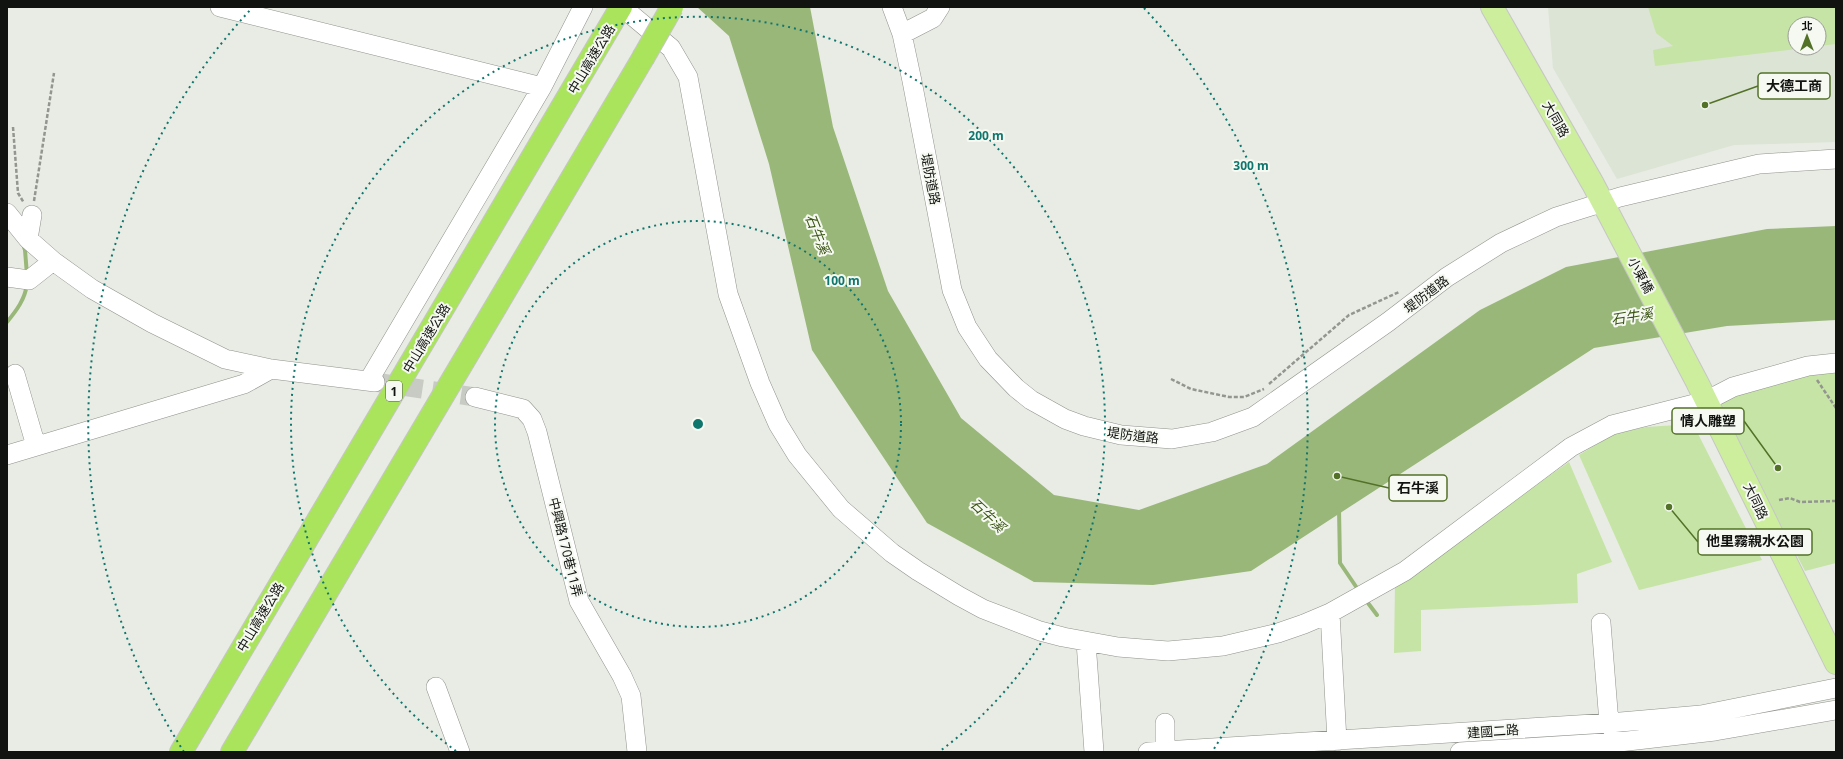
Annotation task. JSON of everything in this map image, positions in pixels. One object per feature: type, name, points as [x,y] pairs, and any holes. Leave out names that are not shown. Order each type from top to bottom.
[{"type":"highway","name":"中山高速公路","points":[[181,752],[622,7]]},
{"type":"highway","points":[[232,752],[672,7]]},
{"type":"main road","name":"大同路","points":[[1492,7],[1618,232]]},
{"type":"main road","name":"小東橋","points":[[1618,232],[1705,394]]},
{"type":"main road","name":"大同路","points":[[1705,394],[1836,663]]},
{"type":"street","points":[[220,7],[542,87]]},
{"type":"street","points":[[7,213],[28,239],[53,262],[92,289],[152,323],[225,359],[271,369],[372,381],[542,87],[580,9],[583,7]]},
{"type":"street","points":[[622,7],[671,48],[688,77],[728,294],[766,397],[778,424],[797,454],[841,509],[892,553],[959,596],[1008,620],[1040,631],[1086,642],[1118,647],[1162,650],[1223,646],[1278,633],[1330,613],[1405,570],[1571,447],[1612,425],[1705,394],[1808,366],[1836,363]]},
{"type":"street","name":"堤防道路","points":[[892,7],[902,34],[952,290],[967,327],[988,360],[1001,374],[1031,400],[1065,419],[1102,432],[1120,435],[1172,438],[1212,432],[1253,417],[1388,322],[1447,277],[1501,243],[1556,217],[1602,202],[1759,164],[1836,159]]},
{"type":"street","points":[[902,34],[933,18],[940,7]]},
{"type":"street","points":[[28,239],[32,215]]},
{"type":"street","points":[[7,277],[29,280],[53,262]]},
{"type":"street","points":[[7,455],[244,384],[271,369]]},
{"type":"street","points":[[15,374],[36,446]]},
{"type":"street","name":"中興路170巷11弄","points":[[475,397],[523,409],[532,419],[537,432],[579,600],[622,676],[631,696],[637,752]]},
{"type":"street","points":[[1330,613],[1337,741]]},
{"type":"street","points":[[1601,623],[1609,723],[1620,747]]},
{"type":"street","points":[[1086,642],[1094,752]]},
{"type":"street","points":[[436,687],[460,752]]},
{"type":"street","name":"建國二路","points":[[1157,751],[1337,741],[1376,745],[1701,715],[1836,688]]},
{"type":"street","name":"建國二路","points":[[1460,752],[1620,747],[1836,710]]},
{"type":"street","points":[[1157,751],[1165,723]]},
{"type":"path","points":[[32,215],[54,73]]},
{"type":"path","points":[[13,127],[18,193],[32,215]]},
{"type":"path","points":[[1171,379],[1191,389],[1229,397],[1244,397],[1266,387],[1349,315],[1402,291]]},
{"type":"path","points":[[1808,366],[1836,408]]},
{"type":"path","points":[[1779,500],[1790,498],[1796,502],[1836,501]]},
{"type":"shaded area","points":[[1548,7],[1836,7],[1836,142],[1734,145],[1617,179],[1553,68]]},
{"type":"shaded area","points":[[1648,7],[1836,7],[1836,44],[1827,45],[1827,16],[1787,16],[1787,50],[1655,66],[1653,50],[1673,46],[1656,33]]},
{"type":"shaded area","points":[[1836,373],[1836,563],[1805,571],[1716,401],[1813,374]]},
{"type":"shaded area","points":[[1693,424],[1762,560],[1639,590],[1579,455],[1614,434],[1646,427]]},
{"type":"shaded area","points":[[1569,462],[1612,562],[1577,574],[1578,603],[1421,610],[1421,651],[1394,653],[1395,584]]},
{"type":"water","points":[[697,7],[810,7],[833,127],[888,291],[961,418],[1054,495],[1139,510],[1267,464],[1480,310],[1566,267],[1767,229],[1836,226],[1836,320],[1727,326],[1594,348],[1251,571],[1153,585],[1034,582],[927,523],[812,350],[769,164],[729,36]]},
{"type":"waterway","points":[[23,244],[25,250],[27,275]]},
{"type":"waterway","points":[[7,322],[20,304],[27,284]]},
{"type":"waterway","points":[[1339,509],[1340,563],[1359,591]]},
{"type":"waterway","points":[[1365,599],[1377,615]]},
{"type":"tunnel","points":[[375,382],[475,397]]},
{"type":"place","name":"大德工商","points":[[1705,105]]},
{"type":"place","name":"情人雕塑","points":[[1778,468]]},
{"type":"place","name":"石牛溪","points":[[1337,476]]},
{"type":"place","name":"他里霧親水公園","points":[[1669,507]]}]
